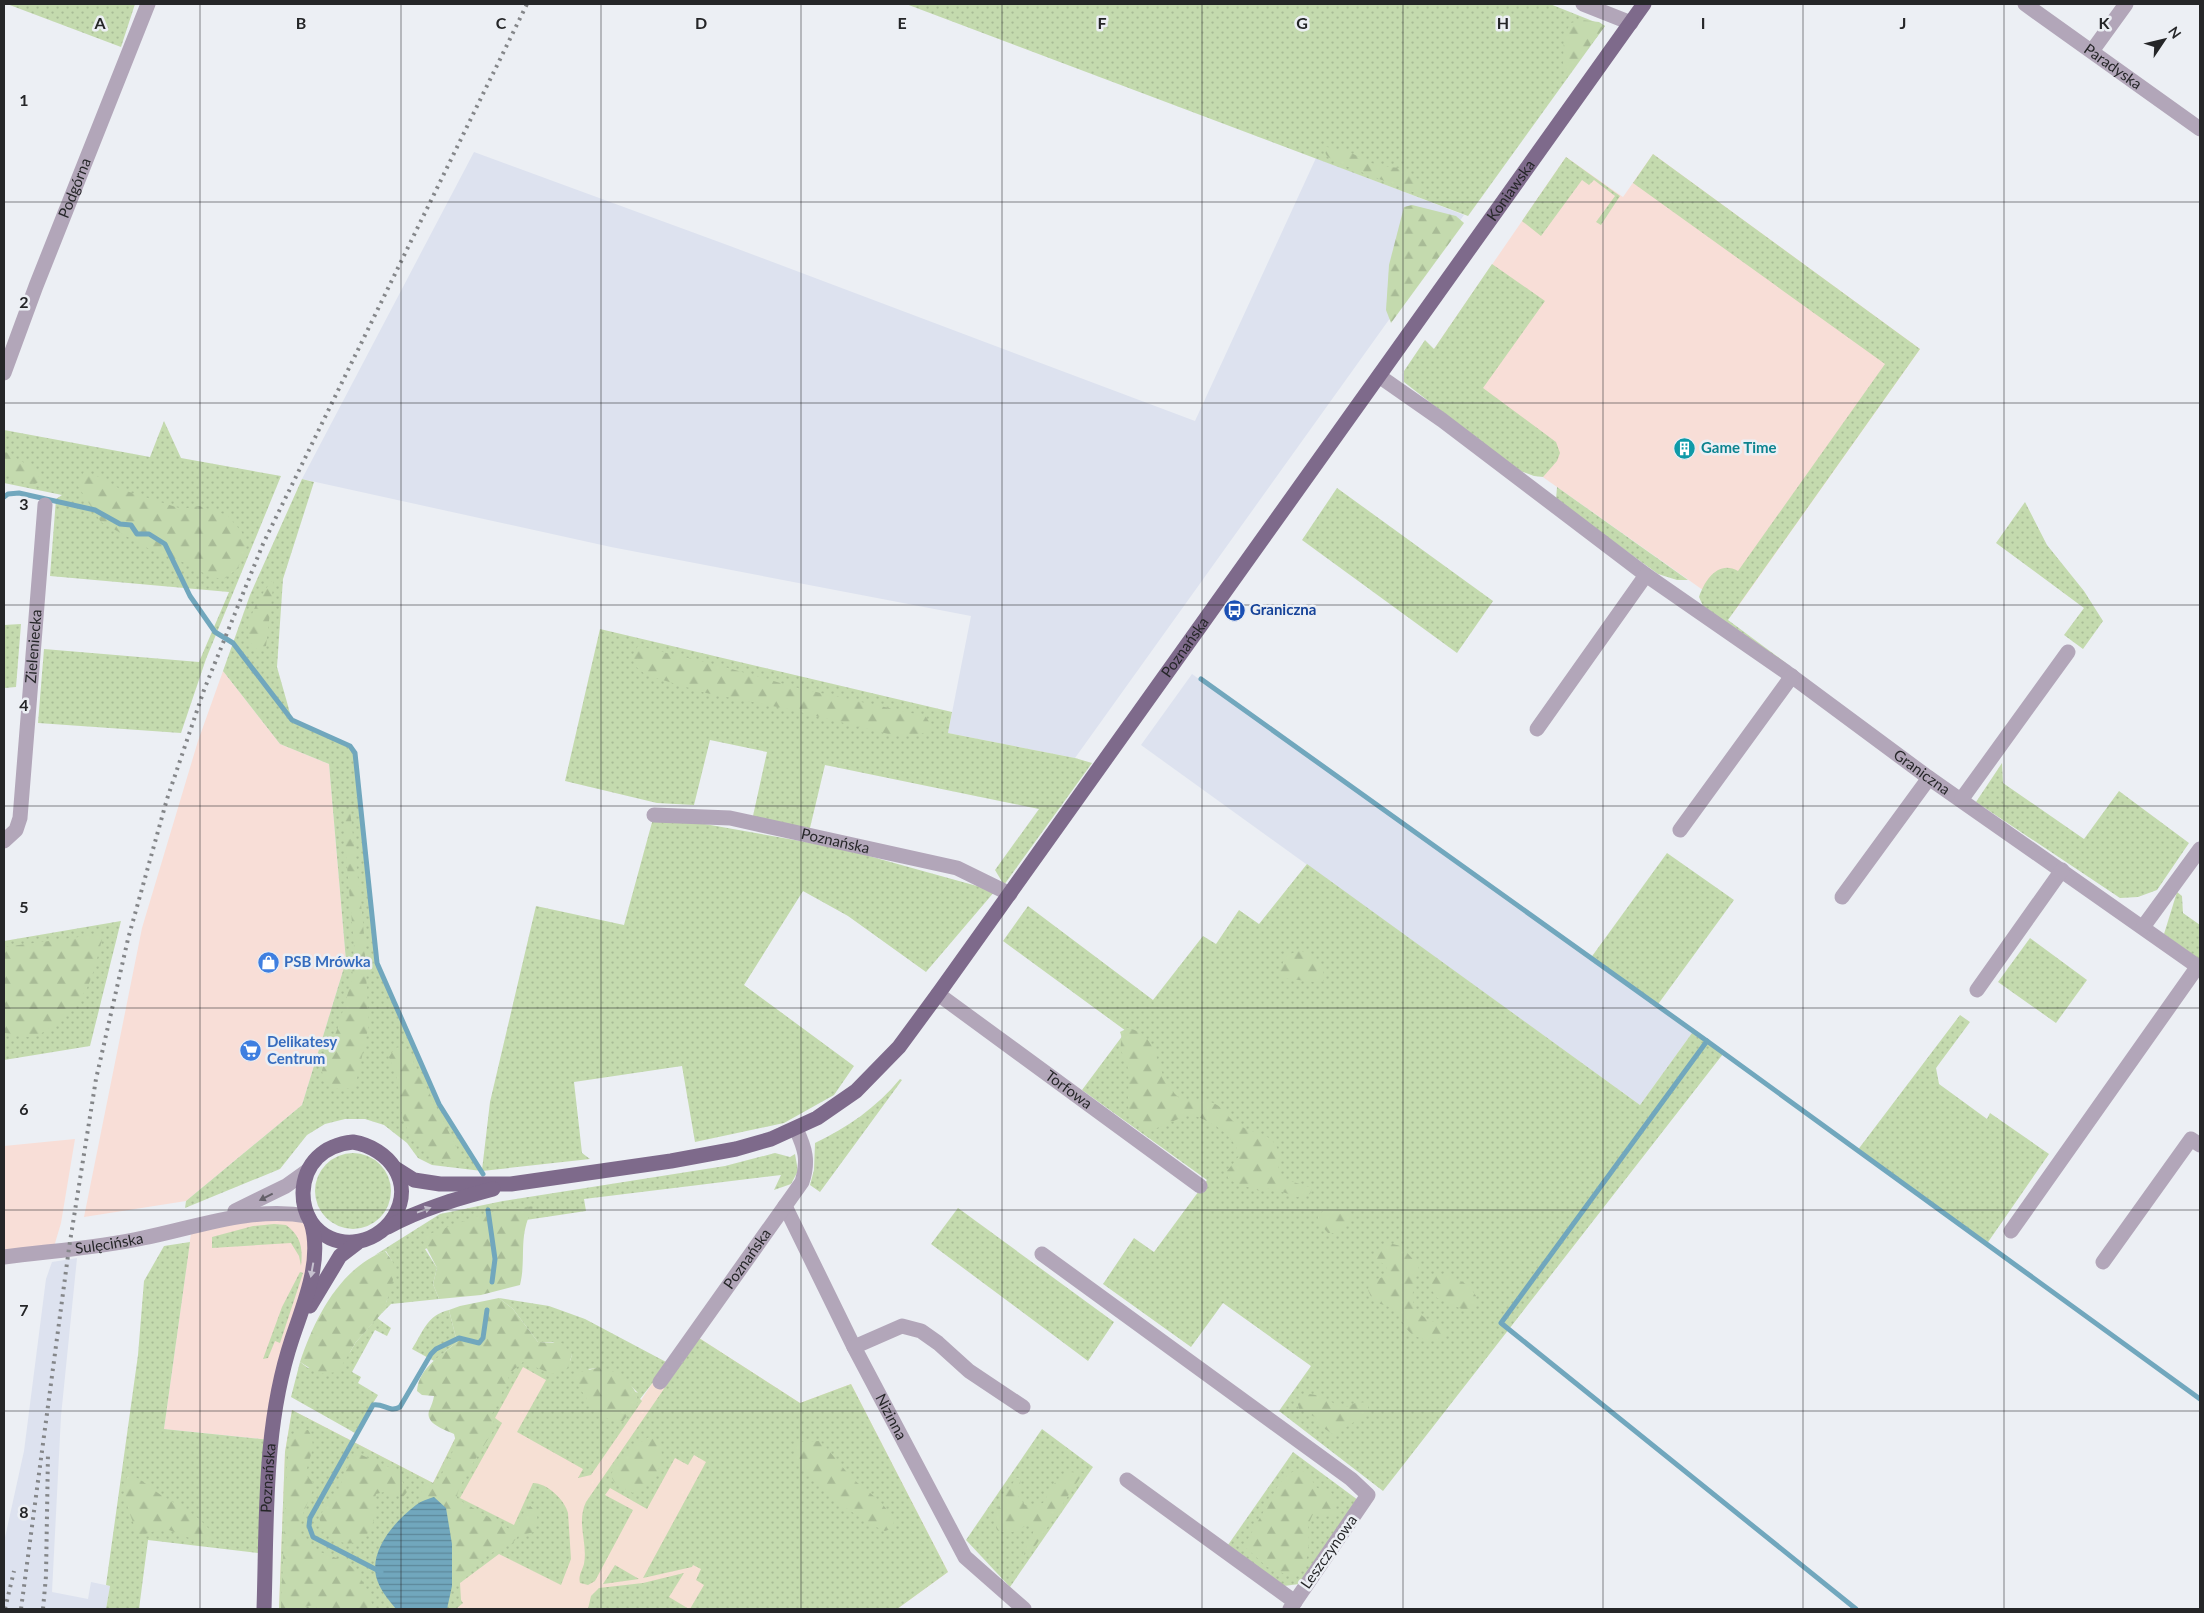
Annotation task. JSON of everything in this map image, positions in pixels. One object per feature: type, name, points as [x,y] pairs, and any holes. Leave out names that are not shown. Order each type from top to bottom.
[{"type":"main road","name":"Koniawska","points":[[1379,376],[1644,4]]},
{"type":"main road","name":"Poznańska","points":[[380,1232],[411,1215],[432,1207],[511,1184],[717,1152],[754,1144],[796,1129],[835,1107],[869,1080],[899,1047],[938,994],[1379,376]]},
{"type":"main road","points":[[353,1142],[376,1149],[395,1168],[399,1178],[400,1204],[395,1216],[380,1232],[357,1243],[342,1243],[330,1239],[319,1231],[309,1219],[303,1201],[307,1171],[314,1160],[324,1151],[340,1144],[353,1142]]},
{"type":"main road","name":"Poznańska","points":[[395,1168],[414,1180],[440,1184],[511,1184]]},
{"type":"main road","name":"Poznańska","points":[[264,1609],[271,1433],[278,1385],[306,1297],[316,1249],[316,1237],[309,1219]]},
{"type":"main road","name":"Poznańska","points":[[289,1348],[314,1296],[328,1274],[340,1256],[357,1243]]},
{"type":"street","name":"Podgórna","points":[[4,373],[36,286],[148,4]]},
{"type":"street","points":[[1583,4],[1631,23]]},
{"type":"street","name":"Paradyska","points":[[2025,4],[2200,129]]},
{"type":"street","points":[[2092,51],[2126,4]]},
{"type":"street","name":"Graniczna","points":[[1379,376],[1449,426],[1646,574],[1792,676],[1929,778],[2199,967]]},
{"type":"street","name":"Zieleniecka","points":[[4,841],[16,830],[20,818],[45,505]]},
{"type":"street","points":[[1537,729],[1646,574]]},
{"type":"street","points":[[1961,800],[2068,652]]},
{"type":"street","points":[[1680,830],[1792,676]]},
{"type":"street","points":[[1842,897],[1929,778]]},
{"type":"street","name":"Poznańska","points":[[654,815],[730,818],[940,864],[956,868],[1010,894]]},
{"type":"street","points":[[2144,927],[2200,849]]},
{"type":"street","points":[[1977,990],[2062,870]]},
{"type":"street","points":[[2011,1231],[2199,967]]},
{"type":"street","name":"Torfowa","points":[[938,994],[1200,1186]]},
{"type":"street","name":"Poznańska","points":[[660,1382],[802,1182],[807,1163],[804,1146],[796,1129]]},
{"type":"street","points":[[2103,1262],[2191,1139],[2200,1145]]},
{"type":"street","name":"Sulęcińska","points":[[213,1221],[264,1198],[307,1171]]},
{"type":"street","name":"Nizinna","points":[[785,1206],[854,1347],[965,1557],[1024,1609]]},
{"type":"street","name":"Sulęcińska","points":[[4,1257],[142,1239],[213,1221],[269,1212],[309,1219]]},
{"type":"street","name":"Leszczynowa","points":[[1042,1254],[1351,1478],[1368,1495],[1292,1606]]},
{"type":"street","points":[[854,1347],[902,1326],[921,1331],[938,1343],[969,1371],[1023,1407]]},
{"type":"street","points":[[1127,1480],[1292,1606]]},
{"type":"shaded area","points":[[474,152],[1195,421],[1316,158],[1464,215],[1075,758],[948,733],[971,616],[611,547],[302,479]]},
{"type":"shaded area","points":[[1653,154],[1920,349],[1734,612],[1448,410],[1434,349],[1566,157],[1623,197]]},
{"type":"shaded area","points":[[223,671],[280,744],[329,764],[346,961],[302,1105],[186,1201],[84,1217],[142,928],[198,741]]},
{"type":"shaded area","points":[[1192,674],[1692,1033],[1640,1105],[1141,745]]},
{"type":"shaded area","points":[[75,1139],[61,1223],[53,1250],[4,1257],[4,1146]]},
{"type":"shaded area","points":[[308,1216],[316,1237],[270,1440],[164,1429],[192,1226]]},
{"type":"shaded area","points":[[77,1258],[61,1416],[52,1592],[88,1599],[91,1582],[110,1586],[106,1609],[4,1609],[4,1542],[24,1451],[46,1279],[52,1262]]},
{"type":"shaded area","points":[[699,1338],[800,1403],[851,1384],[948,1572],[897,1609],[279,1609],[285,1452],[292,1410],[433,1483],[496,1356],[593,1372],[641,1400],[668,1360]]},
{"type":"green space","points":[[7,4],[135,4],[121,47]]},
{"type":"green space","points":[[906,4],[1550,4],[1605,26],[1468,216]]},
{"type":"green space","points":[[1581,20],[1599,22],[1605,26],[1571,71],[1563,67],[1564,35],[1571,23]]},
{"type":"green space","points":[[1322,146],[1347,151],[1378,166],[1400,168],[1419,180],[1420,192],[1418,194],[1338,163],[1327,156]]},
{"type":"green space","points":[[1653,154],[1920,349],[1728,620],[1786,663],[1781,663],[1703,606],[1699,597],[1705,584],[1714,573],[1725,568],[1738,571],[1885,364],[1633,183]]},
{"type":"green space","points":[[1566,157],[1620,196],[1601,225],[1596,222],[1615,196],[1594,180],[1589,185],[1582,180],[1541,236],[1522,221]]},
{"type":"green space","points":[[1412,205],[1456,216],[1464,223],[1391,323],[1386,310],[1389,265],[1404,207]]},
{"type":"green space","points":[[1492,264],[1545,301],[1483,388],[1556,442],[1560,453],[1557,461],[1543,477],[1534,476],[1515,469],[1404,382],[1404,371],[1425,340],[1434,349]]},
{"type":"green space","points":[[164,421],[181,458],[281,476],[206,659],[181,733],[38,723],[44,649],[199,662],[229,592],[50,576],[56,499],[62,495],[4,483],[4,430],[150,457]]},
{"type":"green space","points":[[4,451],[33,468],[39,477],[39,482],[33,485],[10,476],[4,470]]},
{"type":"green space","points":[[84,472],[99,477],[120,489],[182,509],[199,506],[227,515],[241,531],[247,542],[245,553],[237,569],[224,579],[210,577],[190,565],[151,550],[101,522],[76,483]]},
{"type":"green space","points":[[302,479],[314,482],[283,579],[277,667],[292,720],[350,746],[355,753],[377,963],[439,1103],[474,1161],[482,1170],[490,1102],[536,906],[624,925],[654,815],[840,848],[995,891],[926,972],[848,916],[803,891],[744,985],[854,1066],[834,1095],[784,1123],[695,1142],[682,1066],[574,1082],[582,1153],[590,1159],[482,1171],[432,1165],[418,1158],[407,1143],[384,1125],[365,1119],[345,1119],[325,1124],[307,1135],[280,1169],[185,1208],[186,1201],[302,1105],[346,961],[329,764],[280,744],[223,671],[250,595]]},
{"type":"green space","points":[[1557,487],[1688,580],[1677,580],[1658,574],[1556,500]]},
{"type":"green space","points":[[1337,488],[1493,601],[1457,653],[1302,540]]},
{"type":"green space","points":[[2025,502],[2047,545],[2084,591],[2103,621],[2083,649],[2064,635],[2084,608],[1996,543]]},
{"type":"green space","points":[[274,579],[266,646],[260,651],[251,643],[248,636],[248,628],[259,600]]},
{"type":"green space","points":[[21,624],[16,687],[4,688],[4,625]]},
{"type":"green space","points":[[600,629],[952,712],[948,733],[1092,763],[1004,885],[995,870],[1039,809],[825,765],[809,832],[753,816],[767,752],[710,740],[694,805],[657,803],[565,781]]},
{"type":"green space","points":[[638,646],[721,666],[798,688],[925,716],[933,727],[927,732],[916,735],[892,735],[788,709],[706,693],[646,675],[634,665],[633,655]]},
{"type":"green space","points":[[2002,763],[2003,783],[2084,839],[2119,791],[2189,843],[2157,890],[2138,897],[2120,898],[1976,802]]},
{"type":"green space","points":[[350,810],[363,922],[369,1025],[356,1083],[348,1088],[340,1089],[323,1081],[322,1070],[338,1027],[352,979],[354,945],[344,832],[346,816]]},
{"type":"green space","points":[[1667,853],[1734,900],[1656,1007],[1590,959]]},
{"type":"green space","points":[[1307,864],[1640,1105],[1692,1033],[1723,1054],[1383,1491],[1279,1411],[1311,1366],[1223,1303],[1191,1347],[1103,1284],[1134,1238],[1154,1252],[1207,1180],[1082,1090],[1126,1031],[1003,941],[1028,906],[1153,1000],[1203,936],[1216,944],[1239,910],[1259,924]]},
{"type":"green space","points":[[2177,892],[2182,896],[2183,913],[2200,925],[2200,960],[2164,934]]},
{"type":"green space","points":[[121,921],[90,1046],[4,1060],[4,941]]},
{"type":"green space","points":[[94,935],[103,936],[92,976],[87,988],[70,1010],[54,1025],[37,1035],[27,1037],[4,1033],[4,947]]},
{"type":"green space","points":[[2030,938],[2087,980],[2056,1023],[1998,982]]},
{"type":"green space","points":[[1299,950],[1308,954],[1323,968],[1324,981],[1315,982],[1282,978],[1279,973],[1285,957]]},
{"type":"green space","points":[[1960,1015],[1970,1022],[1936,1068],[1939,1084],[1987,1119],[1990,1113],[2049,1154],[1986,1245],[1857,1151]]},
{"type":"green space","points":[[1128,1028],[1139,1032],[1147,1038],[1168,1086],[1175,1094],[1186,1100],[1203,1100],[1218,1105],[1237,1124],[1271,1139],[1280,1153],[1278,1165],[1281,1178],[1312,1188],[1310,1194],[1297,1197],[1271,1188],[1260,1191],[1235,1183],[1228,1178],[1227,1171],[1240,1155],[1236,1147],[1220,1129],[1198,1117],[1190,1114],[1150,1131],[1133,1119],[1128,1105],[1128,1067],[1121,1051],[1120,1032]]},
{"type":"green space","points":[[400,1047],[406,1050],[412,1059],[462,1158],[457,1165],[435,1159],[426,1153],[418,1146],[407,1127],[400,1106],[397,1080],[389,1057],[395,1048]]},
{"type":"green space","points":[[900,1079],[902,1080],[820,1192],[810,1185],[814,1170],[815,1143],[839,1131],[861,1116],[882,1099]]},
{"type":"green space","points":[[353,1153],[368,1156],[380,1164],[388,1176],[391,1191],[388,1206],[380,1218],[368,1226],[353,1229],[338,1226],[326,1218],[318,1206],[315,1191],[318,1176],[326,1164],[338,1156]]},
{"type":"green space","points":[[775,1153],[790,1157],[795,1154],[798,1171],[791,1184],[774,1190],[781,1175],[584,1199],[586,1211],[526,1220],[533,1207],[425,1249],[437,1268],[433,1284],[439,1299],[391,1304],[382,1313],[387,1300],[392,1261],[386,1251],[375,1255],[440,1214],[503,1201],[725,1166]]},
{"type":"green space","points":[[534,1206],[524,1237],[520,1285],[481,1295],[439,1299],[433,1284],[437,1268],[421,1237],[486,1213]]},
{"type":"green space","points":[[958,1208],[1114,1322],[1088,1361],[931,1244]]},
{"type":"green space","points":[[1326,1209],[1341,1209],[1351,1214],[1352,1219],[1336,1233],[1328,1233],[1318,1222],[1318,1215]]},
{"type":"green space","points":[[286,1225],[298,1238],[302,1254],[301,1266],[299,1256],[291,1243],[212,1248],[212,1237],[253,1226]]},
{"type":"green space","points":[[190,1242],[164,1429],[270,1440],[266,1554],[148,1540],[139,1609],[106,1609],[110,1586],[106,1585],[138,1355],[144,1281],[164,1246]]},
{"type":"green space","points":[[1388,1243],[1401,1246],[1419,1266],[1413,1300],[1418,1312],[1442,1325],[1445,1332],[1438,1339],[1429,1340],[1414,1335],[1391,1308],[1373,1301],[1368,1290],[1370,1281],[1390,1275],[1385,1265],[1375,1259],[1376,1251]]},
{"type":"green space","points":[[385,1251],[393,1262],[395,1273],[385,1307],[382,1313],[356,1342],[338,1372],[319,1374],[300,1362],[321,1312],[342,1282],[369,1259]]},
{"type":"green space","points":[[300,1272],[303,1273],[280,1343],[275,1341],[268,1358],[263,1359],[282,1307]]},
{"type":"green space","points":[[1447,1273],[1469,1286],[1476,1296],[1474,1305],[1466,1311],[1437,1298],[1427,1283],[1433,1276]]},
{"type":"green space","points":[[499,1298],[549,1306],[585,1319],[668,1363],[640,1399],[642,1401],[591,1475],[578,1478],[583,1469],[517,1432],[546,1380],[523,1367],[495,1418],[502,1423],[460,1498],[514,1525],[533,1483],[544,1486],[555,1493],[568,1513],[571,1559],[561,1585],[499,1554],[460,1583],[461,1600],[463,1603],[456,1609],[279,1609],[285,1452],[292,1410],[433,1483],[496,1356],[570,1361],[572,1355],[553,1342],[538,1342],[513,1309]],"holes":[[[601,1368],[621,1378],[638,1393],[588,1369]]]},
{"type":"green space","points":[[499,1298],[513,1309],[538,1342],[562,1343],[572,1355],[567,1369],[552,1374],[523,1362],[511,1372],[491,1417],[495,1425],[493,1431],[466,1475],[458,1492],[457,1498],[461,1501],[509,1529],[515,1529],[524,1512],[530,1506],[537,1518],[534,1532],[518,1536],[512,1544],[489,1554],[452,1586],[452,1544],[434,1497],[418,1503],[423,1486],[436,1486],[456,1442],[454,1434],[437,1426],[430,1420],[429,1411],[434,1396],[422,1395],[417,1391],[426,1369],[457,1342],[449,1310]]},
{"type":"green space","points":[[449,1310],[457,1342],[434,1361],[412,1349],[431,1320],[442,1312]]},
{"type":"green space","points":[[377,1318],[391,1328],[387,1336],[375,1330],[352,1372],[361,1377],[358,1383],[378,1395],[355,1433],[291,1397],[300,1362],[308,1368],[350,1352],[356,1342]]},
{"type":"green space","points":[[699,1338],[800,1403],[851,1384],[948,1572],[897,1609],[690,1609],[704,1585],[696,1580],[701,1569],[693,1565],[692,1567],[643,1578],[706,1462],[694,1455],[688,1465],[675,1458],[647,1509],[610,1488],[605,1495],[633,1510],[595,1581],[588,1585],[580,1583],[585,1556],[582,1517],[586,1502]]},
{"type":"green space","points":[[601,1367],[614,1372],[626,1380],[637,1396],[638,1402],[623,1421],[615,1421],[601,1414],[588,1400],[573,1378],[576,1373]]},
{"type":"green space","points":[[1308,1394],[1322,1397],[1344,1408],[1355,1403],[1368,1402],[1368,1413],[1334,1435],[1325,1429],[1315,1417],[1299,1409],[1298,1404]]},
{"type":"green space","points":[[1042,1429],[1093,1467],[1010,1587],[966,1540]]},
{"type":"green space","points":[[308,1430],[311,1436],[312,1447],[306,1475],[315,1484],[303,1514],[299,1533],[315,1550],[344,1561],[354,1569],[364,1584],[374,1609],[318,1609],[313,1605],[295,1609],[281,1609],[287,1466],[291,1437],[296,1431]]},
{"type":"green space","points":[[651,1436],[658,1444],[662,1460],[655,1475],[633,1493],[613,1480],[612,1471],[620,1459]]},
{"type":"green space","points":[[820,1441],[851,1477],[886,1508],[894,1522],[891,1529],[885,1531],[846,1508],[816,1484],[804,1471],[796,1459],[794,1449],[800,1442]]},
{"type":"green space","points":[[1293,1452],[1358,1500],[1299,1584],[1284,1586],[1228,1545]]},
{"type":"green space","points":[[357,1453],[393,1469],[402,1480],[407,1492],[403,1497],[384,1492],[376,1494],[373,1524],[365,1537],[358,1542],[341,1542],[327,1533],[319,1516],[338,1491],[352,1455]]},
{"type":"green space","points":[[1299,1469],[1308,1474],[1317,1488],[1330,1491],[1337,1500],[1334,1515],[1323,1517],[1313,1514],[1308,1525],[1309,1541],[1306,1563],[1300,1573],[1290,1576],[1267,1567],[1244,1546],[1279,1484],[1290,1473]]},
{"type":"green space","points":[[1068,1472],[1083,1473],[1036,1545],[1024,1555],[1035,1524],[1009,1533],[997,1530],[996,1516],[1001,1502],[1017,1478],[1021,1478],[1018,1496],[1025,1505],[1043,1503],[1056,1481]]},
{"type":"green space","points":[[129,1474],[198,1518],[209,1529],[210,1539],[197,1541],[169,1530],[157,1530],[140,1536],[127,1505],[125,1488]]},
{"type":"green space","points":[[615,1565],[639,1579],[603,1584]]},
{"type":"green space","points":[[684,1573],[669,1597],[689,1609],[588,1609],[591,1596],[599,1588],[643,1583]]},
{"type":"water","points":[[434,1497],[446,1508],[452,1544],[452,1586],[447,1609],[396,1609],[384,1594],[377,1581],[375,1566],[377,1556],[386,1536],[400,1519],[418,1504]]},
{"type":"waterway","points":[[4,497],[8,494],[19,493],[95,510],[120,524],[131,525],[137,534],[149,534],[165,544],[190,596],[215,632],[233,643],[292,720],[350,746],[355,753],[377,963],[439,1104],[483,1174]]},
{"type":"waterway","points":[[1201,679],[1707,1041],[1501,1323],[1856,1609]]},
{"type":"waterway","points":[[1707,1041],[2200,1399]]},
{"type":"waterway","points":[[488,1210],[495,1259],[492,1282]]},
{"type":"waterway","points":[[381,1572],[313,1537],[309,1526],[310,1518],[373,1405],[393,1409],[400,1407],[431,1354],[436,1349],[459,1338],[479,1343],[483,1338],[487,1310]]},
{"type":"railway","points":[[21,1609],[69,1248],[96,1079],[128,939],[167,799],[204,690],[263,544],[527,4]]},
{"type":"railway","points":[[43,1609],[46,1576],[48,1452]]},
{"type":"railway","points":[[5,1609],[14,1571]]},
{"type":"place","name":"Game Time","points":[[1685,448]]},
{"type":"place","name":"Graniczna","points":[[1234,610]]},
{"type":"place","name":"PSB Mrówka","points":[[268,962]]},
{"type":"place","name":"Delikatesy Centrum","points":[[251,1051]]}]
